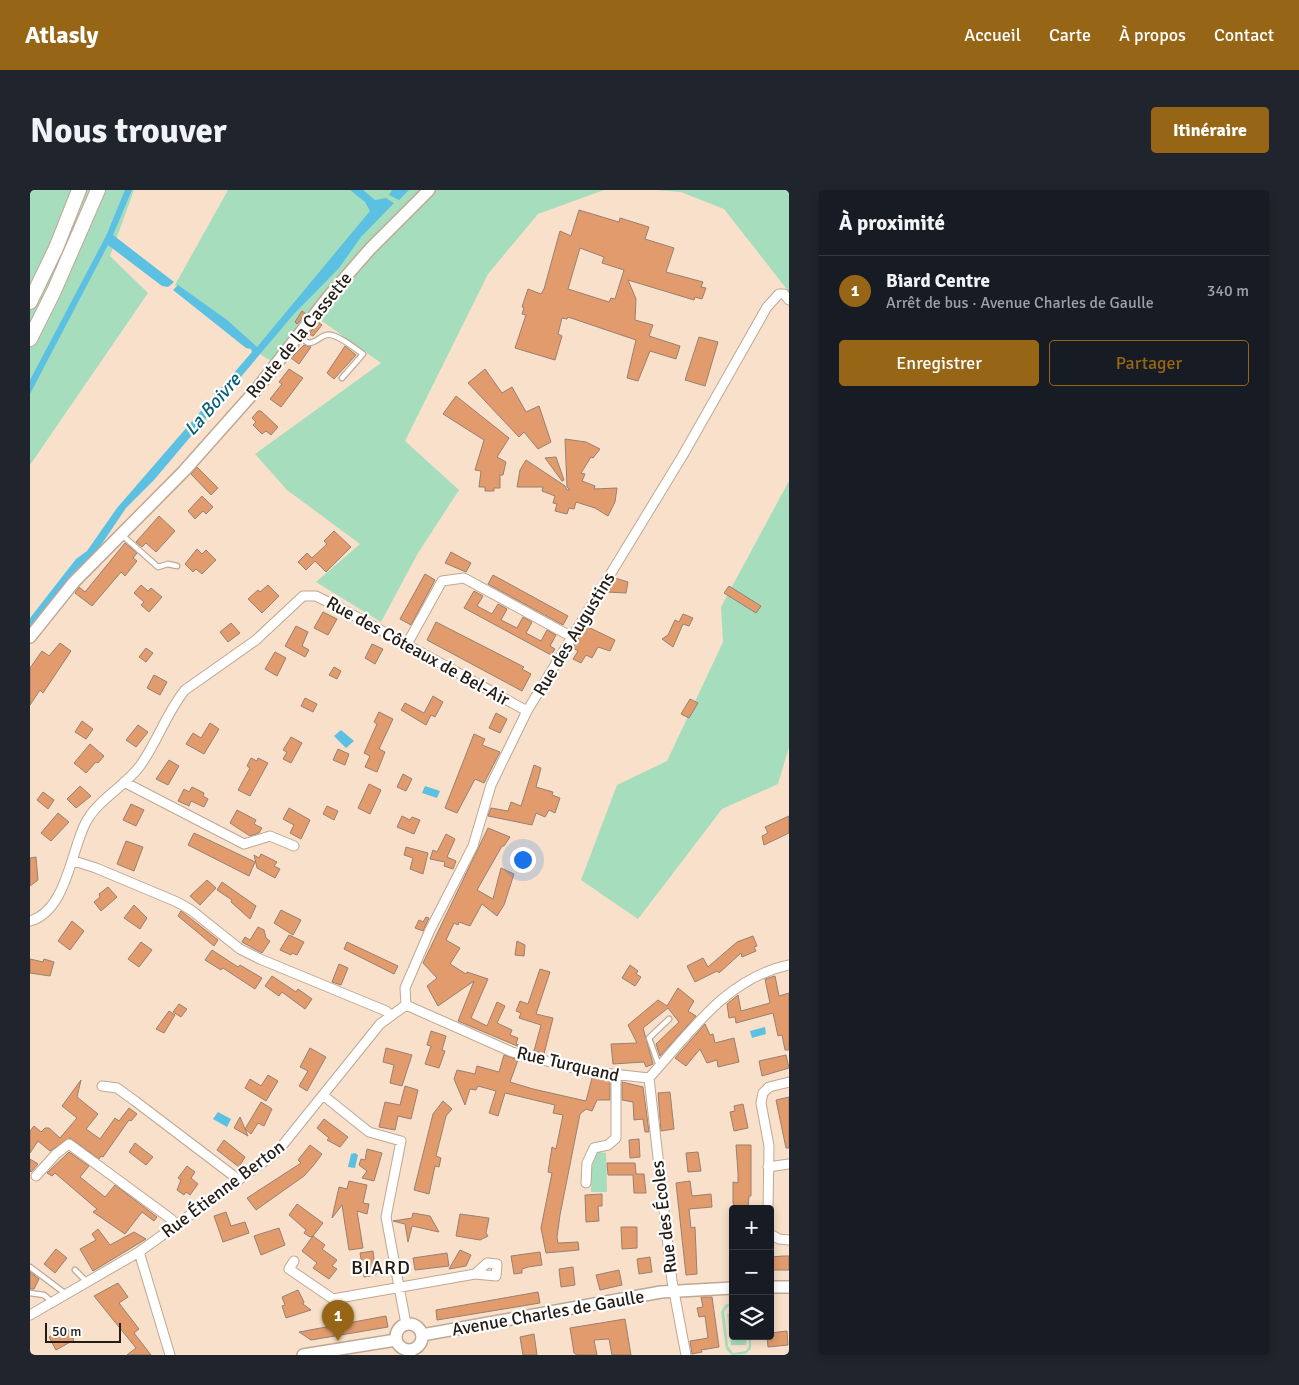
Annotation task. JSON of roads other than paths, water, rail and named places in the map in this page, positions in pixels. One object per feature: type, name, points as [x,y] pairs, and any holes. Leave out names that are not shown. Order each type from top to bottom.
[{"type":"main road","points":[[30,302],[56,248],[78,190]]},
{"type":"main road","points":[[30,339],[54,291],[98,190]]},
{"type":"street","name":"Route de la Cassette","points":[[30,637],[74,582],[184,472],[256,390],[298,335],[370,249],[429,190]]},
{"type":"street","name":"Rue des Augustins","points":[[406,1005],[406,988],[409,979],[430,930],[474,846],[490,785],[527,711],[683,456],[767,307],[779,294],[784,294],[789,300]]},
{"type":"street","points":[[407,644],[442,581],[453,578],[464,578],[572,637]]},
{"type":"street","name":"Rue des Côteaux de Bel-Air","points":[[30,921],[46,912],[67,880],[86,822],[141,764],[185,690],[256,640],[303,596],[316,596],[527,711]]},
{"type":"street","points":[[124,782],[244,844],[270,836],[294,846]]},
{"type":"street","points":[[74,861],[96,868],[177,902],[192,910],[240,949],[386,1010],[391,1015]]},
{"type":"street","points":[[649,1078],[682,1039],[724,997],[758,974],[772,968],[789,965]]},
{"type":"street","name":"Rue Étienne Berton","points":[[30,1315],[139,1252],[278,1152],[380,1024],[406,1005]]},
{"type":"street","name":"Rue Turquand","points":[[406,1005],[512,1052],[560,1065],[616,1076],[649,1078]]},
{"type":"street","points":[[586,1182],[588,1163],[594,1148],[608,1145],[616,1138],[616,1076]]},
{"type":"street","name":"Rue des Écoles","points":[[649,1078],[674,1291],[686,1355]]},
{"type":"street","points":[[768,1205],[768,1131],[761,1103],[763,1093],[769,1087],[789,1082]]},
{"type":"street","points":[[102,1086],[117,1088],[136,1101],[239,1180]]},
{"type":"street","points":[[324,1096],[369,1132],[401,1141],[386,1217],[406,1324]]},
{"type":"street","points":[[36,1176],[56,1154],[70,1144],[171,1219],[176,1225]]},
{"type":"street","points":[[768,1167],[789,1164]]},
{"type":"street","points":[[774,1237],[779,1240],[789,1240]]},
{"type":"street","points":[[139,1252],[170,1355]]},
{"type":"street","points":[[294,1261],[289,1269],[333,1299],[475,1274]]},
{"type":"street","points":[[774,1287],[789,1287]]},
{"type":"street","name":"Avenue Charles de Gaulle","points":[[422,1336],[674,1291],[729,1288]]},
{"type":"street","points":[[406,1324],[414,1325],[422,1336],[418,1346],[411,1352],[403,1349],[396,1340],[399,1328],[406,1324]]},
{"type":"street","points":[[303,1355],[396,1340]]},
{"type":"lane","points":[[298,335],[308,343],[330,335],[348,343],[363,354],[342,378]]},
{"type":"lane","points":[[120,534],[158,567],[168,564],[177,566]]},
{"type":"lane","points":[[660,1067],[649,1038],[669,1019]]},
{"type":"lane","points":[[30,1266],[66,1294]]},
{"type":"lane","points":[[74,1270],[87,1282]]},
{"type":"lane","points":[[30,1293],[44,1295],[52,1302]]},
{"type":"water","points":[[125,190],[132,190],[113,235],[174,282],[168,287],[162,286],[108,245],[30,394],[30,380],[106,236]]},
{"type":"water","name":"La Boivre","points":[[350,190],[363,190],[375,200],[386,198],[394,203],[361,237],[339,268],[293,315],[154,480],[126,508],[99,548],[30,629],[30,618],[76,559],[87,551],[117,508],[252,352],[251,349],[246,348],[173,290],[178,285],[227,320],[257,347],[370,211],[365,202]]},
{"type":"water","points":[[392,190],[409,190],[399,200],[389,195]]},
{"type":"water","points":[[341,730],[354,741],[346,748],[334,736]]},
{"type":"water","points":[[425,786],[440,791],[437,798],[422,793]]},
{"type":"water","points":[[765,1027],[766,1034],[752,1038],[750,1031]]},
{"type":"water","points":[[218,1112],[231,1119],[227,1127],[213,1119]]},
{"type":"water","points":[[355,1153],[358,1155],[355,1168],[348,1167],[351,1154]]},
{"type":"place","name":"Biard Centre","points":[[338,1341]]},
{"type":"district","name":"BIARD","points":[[381,1267]]}]
